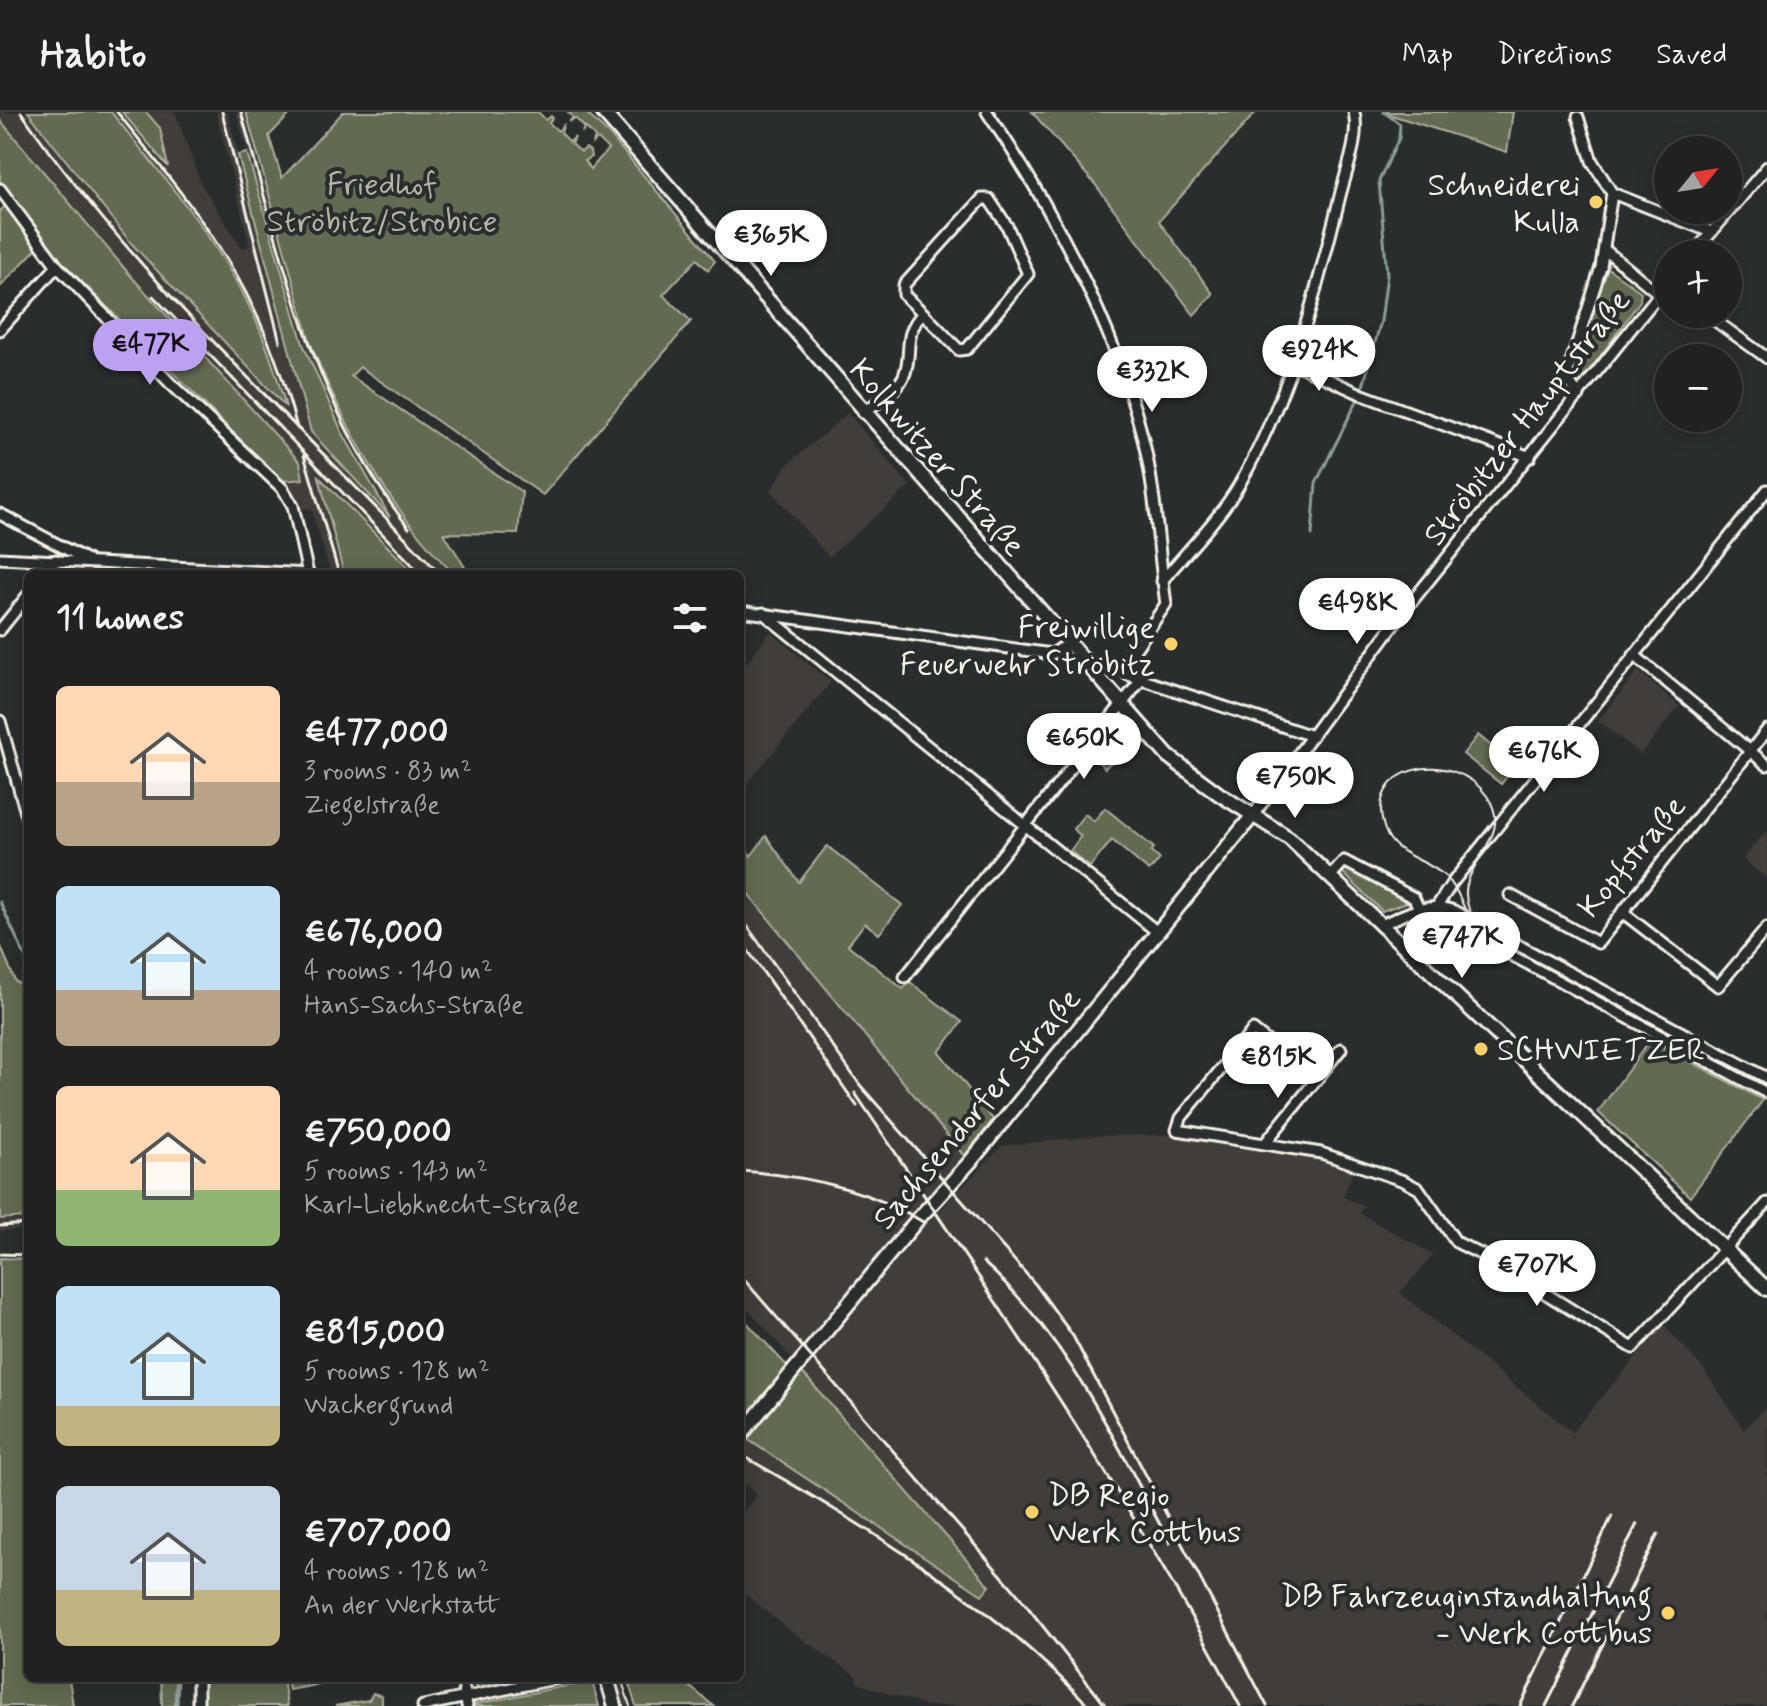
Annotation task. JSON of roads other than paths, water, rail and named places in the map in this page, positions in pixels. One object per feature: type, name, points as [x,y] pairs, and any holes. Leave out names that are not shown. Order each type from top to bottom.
[{"type":"main road","name":"Kolkwitzer Straße","points":[[603,112],[863,413],[1179,765],[1289,838],[1767,1289]]},
{"type":"main road","name":"Sachsendorfer Straße","points":[[744,1431],[918,1219],[970,1162],[1254,814]]},
{"type":"main road","points":[[608,1682],[615,1706]]},
{"type":"street","points":[[987,112],[1039,192],[1097,310],[1142,436],[1166,604],[1124,662],[1128,675],[1312,736]]},
{"type":"street","points":[[1162,581],[1238,487],[1266,430],[1293,363],[1324,262],[1352,147],[1354,112]]},
{"type":"street","points":[[1578,117],[1592,161],[1612,193],[1711,232]]},
{"type":"street","points":[[1704,240],[1767,167]]},
{"type":"street","points":[[0,189],[57,266],[171,384],[283,489],[293,506],[308,570]]},
{"type":"street","points":[[1579,396],[1566,378],[1605,250],[1612,193]]},
{"type":"street","points":[[982,199],[989,199],[1007,226],[1028,274],[967,349],[959,350],[923,313],[904,295],[904,285],[982,199]]},
{"type":"street","points":[[1605,250],[1654,290]]},
{"type":"street","points":[[0,330],[57,266]]},
{"type":"street","name":"Ströbitzer Hauptstraße","points":[[1254,814],[1401,615],[1579,396],[1654,298]]},
{"type":"street","points":[[863,413],[901,382],[906,372],[911,326],[923,313]]},
{"type":"street","points":[[1725,328],[1767,358]]},
{"type":"street","points":[[1293,363],[1361,394],[1530,457]]},
{"type":"street","points":[[1434,911],[1767,490]]},
{"type":"street","points":[[0,514],[91,562]]},
{"type":"street","points":[[0,558],[236,570]]},
{"type":"street","points":[[48,570],[56,560]]},
{"type":"street","points":[[0,630],[24,600]]},
{"type":"street","points":[[744,611],[1052,654],[1068,644]]},
{"type":"street","points":[[763,613],[1156,931]]},
{"type":"street","points":[[1634,655],[1767,765]]},
{"type":"street","points":[[905,977],[1141,680]]},
{"type":"street","points":[[0,721],[24,806]]},
{"type":"street","name":"Kopfstraße","points":[[1510,895],[1598,943],[1767,730]]},
{"type":"street","points":[[1330,877],[1344,861],[1414,898],[1419,909]]},
{"type":"street","points":[[1380,926],[1419,909],[1467,918],[1767,1078]]},
{"type":"street","points":[[1434,911],[1767,1093]]},
{"type":"street","points":[[1622,912],[1718,986],[1767,928]]},
{"type":"street","points":[[1315,1080],[1253,1030],[1181,1118],[1177,1130],[1321,1153],[1411,1185],[1419,1189],[1456,1242],[1492,1260],[1633,1348],[1767,1203]]},
{"type":"street","points":[[1266,1142],[1341,1049]]},
{"type":"street","points":[[198,1682],[198,1706]]},
{"type":"street","points":[[463,1682],[466,1702]]},
{"type":"street","points":[[423,1706],[466,1702],[544,1682]]},
{"type":"waterway","points":[[1362,390],[1381,321],[1387,275],[1379,181],[1399,138],[1400,124],[1384,112]]},
{"type":"waterway","points":[[1312,535],[1316,483],[1359,397]]},
{"type":"waterway","points":[[0,902],[24,954]]},
{"type":"waterway","points":[[177,1706],[178,1682]]},
{"type":"tram line","points":[[1477,923],[1467,904],[1466,887],[1494,829],[1495,813],[1487,796],[1472,781],[1453,771],[1433,768],[1414,770],[1398,777],[1386,790],[1381,808],[1385,830],[1396,846],[1439,871],[1452,883],[1470,920],[1481,933],[1767,1087]]},
{"type":"tram line","points":[[622,1682],[630,1706]]},
{"type":"railway","points":[[21,112],[68,175],[169,294],[436,570]]},
{"type":"railway","points":[[117,112],[203,223],[226,259],[266,335],[297,428]]},
{"type":"railway","points":[[222,112],[280,342]]},
{"type":"railway","points":[[241,112],[287,276],[324,381],[376,481],[409,528]]},
{"type":"railway","points":[[153,296],[417,570]]},
{"type":"railway","points":[[304,455],[338,570]]},
{"type":"railway","points":[[744,922],[860,1085],[1036,1285],[1073,1336],[1267,1706]]},
{"type":"railway","points":[[744,945],[857,1106]]},
{"type":"railway","points":[[855,1093],[1007,1318],[1105,1471],[1197,1626],[1240,1706]]},
{"type":"railway","points":[[744,1171],[836,1186],[882,1201],[925,1223]]},
{"type":"railway","points":[[0,1226],[24,1224]]},
{"type":"railway","points":[[0,1254],[24,1255]]},
{"type":"railway","points":[[983,1262],[1014,1292],[1066,1358],[1110,1431],[1170,1543]]},
{"type":"railway","points":[[744,1280],[1015,1591],[1106,1706]]},
{"type":"railway","points":[[744,1456],[880,1538],[967,1598],[1009,1631],[1089,1706]]},
{"type":"railway","points":[[1520,1706],[1612,1516]]},
{"type":"railway","points":[[1546,1706],[1637,1524]]},
{"type":"railway","points":[[1572,1706],[1658,1534]]},
{"type":"place","name":"Schneiderei Kulla","points":[[1596,202]]},
{"type":"place","name":"Freiwillige Feuerwehr Ströbitz","points":[[1171,644]]},
{"type":"place","name":"SCHWIETZER","points":[[1481,1049]]},
{"type":"place","name":"DB Regio Werk Cottbus","points":[[1032,1512]]},
{"type":"place","name":"DB Fahrzeuginstandhaltung - Werk Cottbus","points":[[1668,1613]]},
{"type":"park label","name":"Friedhof Ströbitz/Strobice","points":[[382,202]]}]
